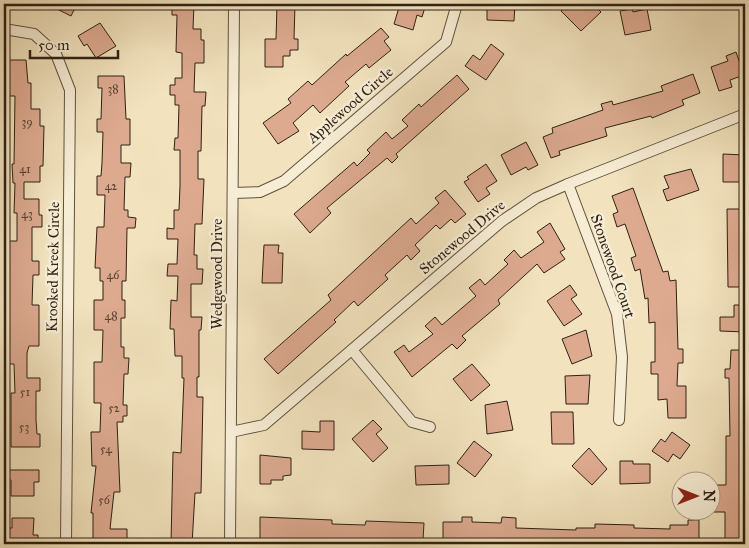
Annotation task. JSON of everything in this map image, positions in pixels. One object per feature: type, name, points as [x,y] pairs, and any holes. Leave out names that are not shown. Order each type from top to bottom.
[{"type":"street","name":"Wedgewood Drive","points":[[230,544],[234,4]]},
{"type":"street","name":"Applewood Circle","points":[[232,193],[260,192],[284,181],[446,42],[457,4]]},
{"type":"street","name":"Krooked Kreek Circle","points":[[4,29],[34,34],[56,54],[70,90],[66,544]]},
{"type":"street","name":"Stonewood Drive","points":[[231,432],[264,425],[502,221],[536,198],[745,114]]},
{"type":"street","name":"Stonewood Court","points":[[568,184],[617,314],[622,357],[619,420]]},
{"type":"street","points":[[352,350],[412,422],[430,427]]},
{"type":"building","points":[[47,4],[77,4],[71,16]]},
{"type":"building","points":[[172,4],[194,4],[193,29],[201,29],[201,40],[204,40],[204,63],[195,63],[194,92],[206,92],[205,106],[202,106],[201,151],[198,151],[198,179],[204,179],[202,224],[195,224],[194,255],[197,255],[197,269],[203,269],[202,284],[191,284],[191,317],[202,317],[201,330],[199,330],[197,397],[203,397],[201,493],[195,493],[192,544],[171,544],[173,452],[181,453],[184,378],[182,378],[182,356],[175,356],[174,329],[170,329],[171,300],[177,301],[178,276],[167,276],[168,264],[177,264],[178,239],[167,239],[167,228],[174,229],[174,210],[179,210],[180,186],[180,150],[174,150],[175,138],[178,138],[179,105],[175,105],[175,95],[170,95],[170,85],[175,85],[175,78],[182,78],[182,53],[176,52],[177,15],[172,15]]},
{"type":"building","points":[[277,4],[295,4],[294,39],[298,39],[298,50],[290,50],[290,56],[283,56],[283,67],[265,67],[265,39],[276,39]]},
{"type":"building","points":[[400,4],[426,4],[422,17],[417,15],[413,30],[394,24]]},
{"type":"building","points":[[497,4],[515,4],[514,21],[487,20],[487,8],[497,8]]},
{"type":"building","points":[[569,4],[593,4],[601,12],[581,31],[561,11]]},
{"type":"building","points":[[632,9],[633,12],[647,9],[651,30],[625,35],[620,11]]},
{"type":"building","points":[[100,23],[116,46],[96,58],[87,44],[84,46],[78,36]]},
{"type":"building","points":[[381,28],[389,37],[384,41],[391,50],[369,68],[366,64],[345,82],[349,86],[320,113],[313,105],[293,123],[299,131],[278,144],[263,123],[291,103],[288,99],[308,81],[312,85],[346,54],[347,56]]},
{"type":"building","points":[[491,44],[504,54],[486,80],[465,66],[473,55],[480,60]]},
{"type":"building","points":[[736,52],[744,75],[730,80],[732,87],[719,91],[711,67],[728,61],[726,56]]},
{"type":"building","points":[[4,60],[26,60],[28,83],[31,83],[31,109],[40,109],[40,126],[44,126],[43,166],[40,166],[40,182],[24,182],[24,199],[39,199],[39,215],[42,215],[42,227],[32,227],[32,261],[39,261],[39,275],[33,275],[32,305],[39,305],[39,346],[29,346],[27,353],[27,378],[40,378],[40,391],[36,391],[36,420],[37,434],[40,434],[40,447],[11,447],[11,393],[15,393],[14,364],[6,364],[6,333],[9,241],[17,241],[17,213],[14,213],[15,183],[13,183],[12,164],[14,164],[15,96],[4,96]]},
{"type":"building","points":[[693,74],[700,93],[682,100],[684,105],[652,118],[651,116],[605,128],[607,136],[559,151],[560,155],[551,158],[543,137],[553,133],[552,128],[603,110],[601,104],[612,101],[613,105],[663,91],[661,86]]},
{"type":"building","points":[[457,75],[469,89],[396,154],[398,157],[392,163],[387,158],[327,208],[331,213],[310,233],[294,214],[354,162],[357,166],[370,153],[367,150],[386,132],[392,139],[408,126],[402,120],[419,104],[421,107]]},
{"type":"building","points":[[98,76],[124,76],[126,119],[130,119],[130,145],[121,145],[121,163],[131,163],[130,177],[125,177],[124,210],[128,210],[128,217],[136,218],[135,228],[127,228],[126,281],[122,281],[122,300],[125,300],[125,318],[121,318],[121,347],[124,347],[124,358],[129,358],[128,374],[124,374],[123,405],[127,405],[127,416],[123,416],[123,422],[117,422],[120,492],[114,492],[110,529],[127,529],[127,544],[93,543],[93,513],[91,513],[96,466],[92,466],[91,432],[100,432],[101,403],[94,403],[94,362],[102,362],[103,330],[94,330],[94,300],[103,300],[103,281],[100,281],[100,268],[95,268],[97,227],[104,227],[105,195],[97,195],[97,176],[101,176],[103,132],[97,132],[97,119],[101,119],[102,88],[98,88]]},
{"type":"building","points":[[526,142],[538,165],[528,170],[526,167],[511,175],[501,155]]},
{"type":"building","points":[[723,154],[745,155],[744,182],[723,182]]},
{"type":"building","points":[[486,164],[497,181],[486,188],[490,194],[478,202],[464,182],[469,179],[467,177]]},
{"type":"building","points":[[691,169],[699,190],[667,201],[663,190],[669,188],[664,176]]},
{"type":"building","points":[[633,188],[663,272],[668,271],[670,281],[676,280],[678,349],[683,349],[683,363],[678,363],[677,386],[686,386],[686,418],[668,418],[667,399],[658,400],[658,374],[651,374],[651,362],[655,362],[655,322],[649,323],[648,298],[645,299],[640,269],[635,271],[631,258],[636,256],[625,224],[617,227],[613,214],[618,212],[612,196]]},
{"type":"building","points":[[445,190],[466,214],[455,223],[451,219],[440,229],[436,225],[415,245],[420,251],[411,260],[407,255],[385,275],[388,279],[358,306],[354,301],[334,320],[336,322],[278,374],[264,359],[331,300],[328,295],[411,218],[416,224],[439,203],[435,198]]},
{"type":"building","points":[[727,209],[745,209],[745,287],[728,287]]},
{"type":"building","points":[[550,223],[565,249],[560,252],[565,259],[544,273],[537,264],[498,300],[500,304],[462,336],[466,340],[457,349],[452,344],[412,377],[394,352],[404,345],[409,352],[433,334],[425,326],[435,317],[442,325],[476,296],[469,288],[480,279],[485,285],[508,264],[504,260],[514,250],[521,258],[544,242],[537,232]]},
{"type":"building","points":[[264,245],[279,245],[278,253],[283,253],[282,283],[262,283]]},
{"type":"building","points":[[570,285],[577,295],[571,299],[582,314],[564,326],[547,301]]},
{"type":"building","points":[[734,305],[745,305],[745,332],[720,331],[720,317],[734,317]]},
{"type":"building","points":[[586,330],[592,356],[572,364],[562,339]]},
{"type":"building","points":[[731,350],[744,350],[745,544],[725,544],[725,512],[722,512],[722,485],[726,485],[726,436],[730,436],[729,378],[725,378],[725,369],[730,369]]},
{"type":"building","points":[[472,364],[490,385],[471,401],[453,379]]},
{"type":"building","points":[[590,375],[588,404],[566,404],[565,376]]},
{"type":"building","points":[[507,401],[513,430],[487,434],[485,405]]},
{"type":"building","points":[[551,412],[573,412],[574,444],[552,444]]},
{"type":"building","points":[[373,420],[382,429],[376,434],[388,448],[373,462],[352,439]]},
{"type":"building","points":[[320,421],[334,421],[334,450],[302,449],[302,431],[320,432]]},
{"type":"building","points":[[672,432],[690,445],[680,459],[673,454],[668,462],[652,451],[661,439],[665,442]]},
{"type":"building","points":[[474,441],[492,455],[475,477],[457,463]]},
{"type":"building","points":[[589,448],[607,469],[592,485],[572,466]]},
{"type":"building","points":[[260,455],[291,458],[291,475],[283,476],[283,480],[271,480],[271,484],[260,484]]},
{"type":"building","points":[[620,461],[633,461],[633,464],[650,464],[650,483],[620,484]]},
{"type":"building","points":[[449,465],[449,484],[416,485],[415,466]]},
{"type":"building","points":[[5,470],[39,470],[39,482],[34,482],[34,496],[11,496],[11,480],[5,480]]},
{"type":"building","points":[[260,517],[332,520],[332,524],[365,525],[366,521],[424,523],[423,540],[420,540],[420,544],[407,544],[407,540],[379,540],[379,544],[290,542],[290,544],[276,544],[276,541],[260,540]]},
{"type":"building","points":[[462,517],[472,517],[472,522],[501,523],[502,517],[516,518],[516,528],[576,530],[576,528],[595,528],[595,524],[634,525],[634,528],[670,529],[670,525],[688,525],[688,520],[699,520],[699,544],[488,544],[488,541],[457,541],[457,544],[443,544],[443,522],[462,522]]},
{"type":"building","points":[[12,518],[34,518],[33,535],[38,535],[38,544],[6,544],[6,528],[12,528]]}]
